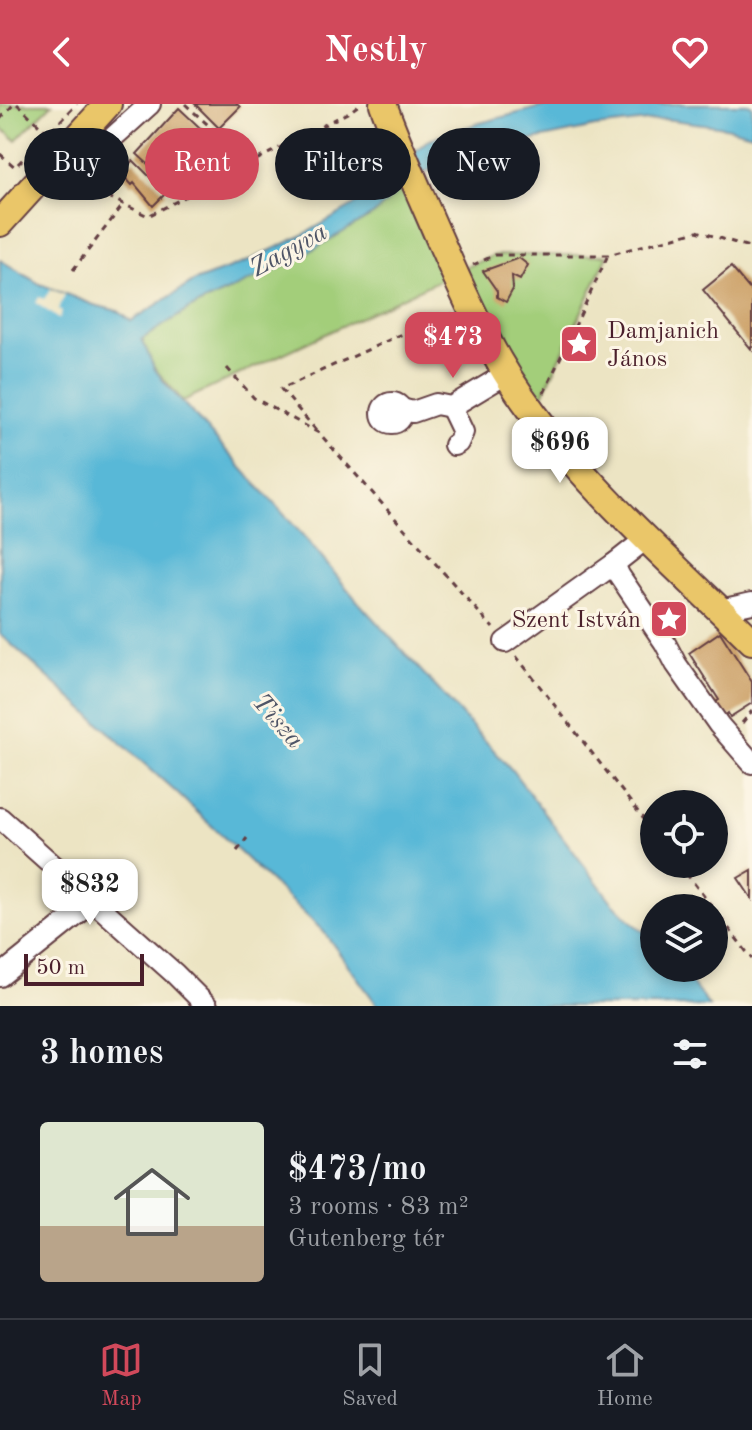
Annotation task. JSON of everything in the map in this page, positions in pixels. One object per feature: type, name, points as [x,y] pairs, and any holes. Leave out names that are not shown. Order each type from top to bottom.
[{"type":"main road","points":[[91,128],[108,104]]},
{"type":"main road","points":[[383,104],[396,140],[485,339],[506,374],[534,414],[579,468],[752,641]]},
{"type":"main road","points":[[0,223],[27,200]]},
{"type":"street","points":[[118,128],[150,104]]},
{"type":"street","points":[[401,409],[413,412],[436,404],[451,407],[506,374]]},
{"type":"street","points":[[451,407],[463,432],[454,445]]},
{"type":"street","points":[[505,642],[647,538]]},
{"type":"street","points":[[614,564],[676,664],[724,732],[752,763]]},
{"type":"street","points":[[720,610],[752,603]]},
{"type":"street","points":[[0,818],[207,1006]]},
{"type":"street","points":[[0,976],[94,901]]},
{"type":"path","points":[[0,119],[16,104],[42,128]]},
{"type":"path","points":[[54,128],[77,104]]},
{"type":"path","points":[[185,104],[211,128]]},
{"type":"path","points":[[259,158],[360,104]]},
{"type":"path","points":[[0,154],[15,167],[24,158]]},
{"type":"path","points":[[113,200],[148,216],[179,200]]},
{"type":"path","points":[[73,270],[123,205]]},
{"type":"path","points":[[455,273],[495,255],[608,255],[697,231],[752,248]]},
{"type":"path","points":[[534,414],[608,255]]},
{"type":"path","points":[[440,317],[281,389],[505,642],[640,814]]},
{"type":"path","points":[[227,368],[254,398],[319,433]]},
{"type":"path","points":[[737,729],[752,711]]},
{"type":"path","points":[[237,851],[247,838]]},
{"type":"path","points":[[690,878],[702,894]]},
{"type":"path","points":[[728,927],[752,959]]},
{"type":"green space","points":[[0,104],[52,104],[28,128],[24,128],[16,140],[0,127]]},
{"type":"green space","points":[[411,179],[455,272],[495,255],[608,255],[534,414],[454,273],[183,401],[154,368],[142,339],[191,308],[291,262],[374,214],[389,200],[411,200]]},
{"type":"water","points":[[553,104],[752,105],[752,134],[665,119],[595,127],[540,139],[540,128],[464,128]]},
{"type":"water","points":[[427,141],[427,172],[411,180],[411,155]]},
{"type":"water","points":[[360,200],[389,200],[374,214],[291,262],[191,308],[142,339],[154,368],[359,603],[511,769],[612,902],[640,929],[640,982],[691,982],[709,1006],[378,1006],[323,931],[178,794],[0,634],[0,260],[40,284],[118,311],[131,321],[195,281],[246,262],[301,236]]},
{"type":"pier","points":[[51,289],[65,295],[58,309],[62,312],[59,319],[36,303],[39,297],[44,299]]},
{"type":"building","points":[[195,104],[237,104],[240,107],[219,128]]},
{"type":"building","points":[[179,108],[200,128],[161,128]]},
{"type":"building","points":[[145,145],[145,161],[137,154]]},
{"type":"building","points":[[133,160],[145,172],[145,196],[134,183],[132,185],[129,182],[129,164]]},
{"type":"building","points":[[519,258],[528,265],[520,280],[512,276],[513,289],[506,302],[497,297],[497,291],[483,271]]},
{"type":"building","points":[[731,267],[752,292],[752,350],[703,290]]},
{"type":"building","points":[[720,632],[752,682],[752,703],[730,717],[728,713],[722,718],[713,704],[719,700],[689,653]]},
{"type":"building","points":[[752,870],[752,899],[738,878]]},
{"type":"place","name":"Damjanich János","points":[[579,344]]},
{"type":"place","name":"Szent István","points":[[669,619]]},
{"type":"water label","name":"Zagyva","points":[[288,249]]},
{"type":"water label","name":"Tisza","points":[[279,720]]}]
